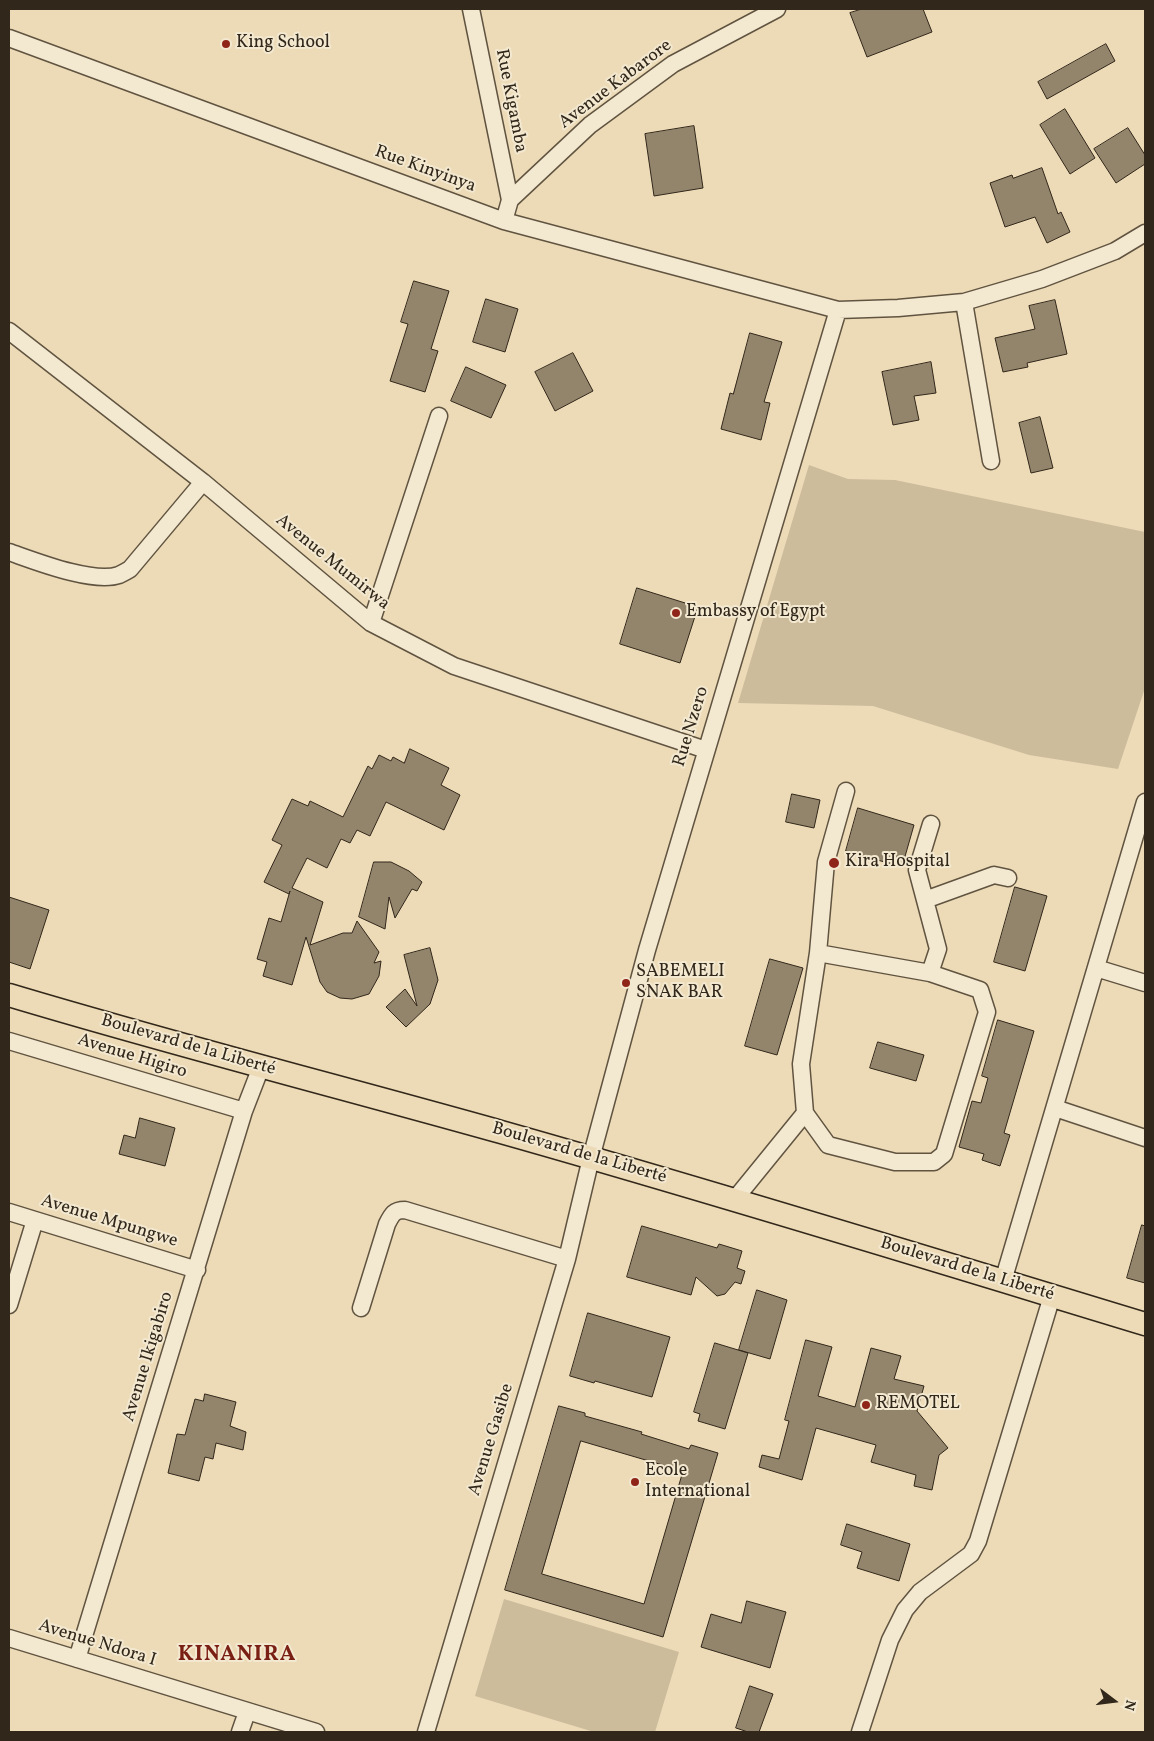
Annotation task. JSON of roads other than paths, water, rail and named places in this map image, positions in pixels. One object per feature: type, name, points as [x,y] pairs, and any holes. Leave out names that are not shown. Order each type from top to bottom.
[{"type":"highway","name":"Boulevard de la Liberté","points":[[9,995],[261,1067],[502,1132],[1145,1324]]},
{"type":"street","name":"Rue Kigamba","points":[[471,9],[510,200]]},
{"type":"street","name":"Avenue Kabarore","points":[[510,200],[590,124],[673,64],[777,9]]},
{"type":"street","name":"Rue Kinyinya","points":[[9,38],[504,221],[838,310],[898,308],[964,302],[1042,279],[1114,251],[1145,233]]},
{"type":"street","points":[[504,221],[510,200]]},
{"type":"street","points":[[964,302],[991,461]]},
{"type":"street","name":"Rue Nzero","points":[[591,1158],[647,950],[838,310]]},
{"type":"street","name":"Avenue Mumirwa","points":[[9,331],[203,482],[371,622],[454,666],[706,750]]},
{"type":"street","points":[[371,622],[439,416]]},
{"type":"street","points":[[9,552],[77,573],[105,576],[119,575],[130,569],[203,482]]},
{"type":"street","points":[[818,953],[930,973],[980,990],[987,1012],[944,1154],[934,1162],[895,1162],[828,1145],[805,1113],[801,1064],[818,953],[826,862],[846,791]]},
{"type":"street","points":[[1003,1281],[1096,968],[1140,842],[1145,802]]},
{"type":"street","points":[[930,973],[938,949],[917,870],[931,824]]},
{"type":"street","points":[[925,900],[994,875],[1008,878]]},
{"type":"street","points":[[1096,968],[1145,984]]},
{"type":"street","name":"Avenue Higiro","points":[[9,1041],[244,1111]]},
{"type":"street","name":"Avenue Ikigabiro","points":[[77,1660],[244,1111],[261,1067]]},
{"type":"street","points":[[1055,1108],[1145,1138]]},
{"type":"street","points":[[734,1200],[805,1113]]},
{"type":"street","name":"Avenue Gasibe","points":[[426,1732],[567,1260],[591,1158]]},
{"type":"street","points":[[361,1308],[387,1224],[392,1213],[398,1210],[406,1210],[567,1260]]},
{"type":"street","name":"Avenue Mpungwe","points":[[9,1212],[196,1270]]},
{"type":"street","points":[[9,1304],[35,1220]]},
{"type":"street","points":[[860,1732],[890,1640],[905,1610],[920,1592],[971,1554],[978,1541],[1052,1296]]},
{"type":"street","name":"Avenue Ndora I","points":[[9,1638],[316,1732]]},
{"type":"street","points":[[240,1732],[246,1712]]},
{"type":"place","name":"King School","points":[[226,44]]},
{"type":"place","name":"Embassy of Egypt","points":[[676,613]]},
{"type":"place","name":"Kira Hospital","points":[[834,863]]},
{"type":"place","name":"SABEMELI SNAK BAR","points":[[626,983]]},
{"type":"place","name":"REMOTEL","points":[[866,1405]]},
{"type":"place","name":"Ecole International","points":[[635,1482]]},
{"type":"district","name":"KINANIRA","points":[[237,1656]]}]
